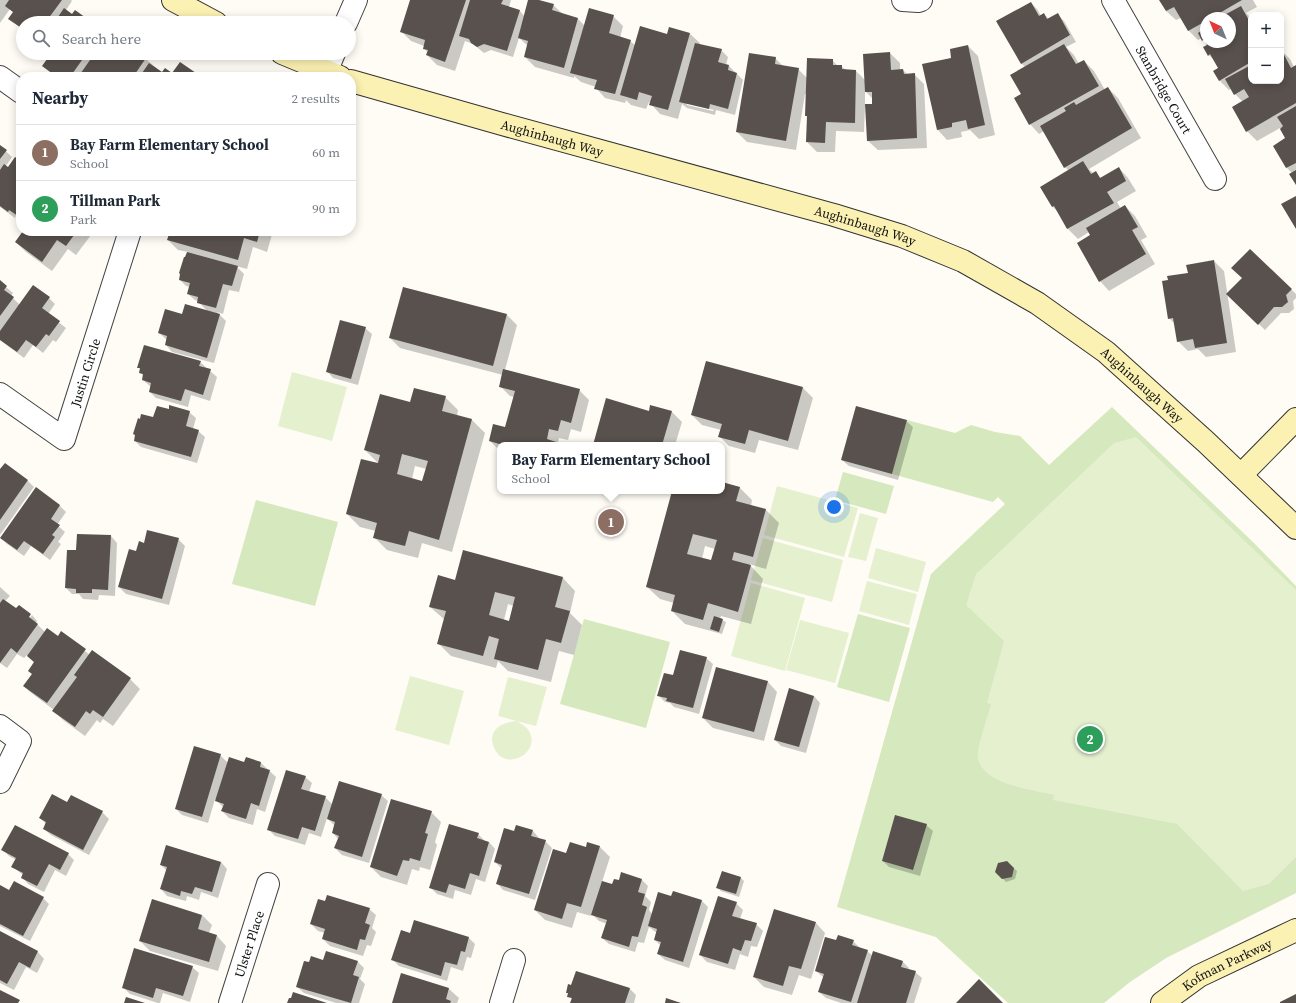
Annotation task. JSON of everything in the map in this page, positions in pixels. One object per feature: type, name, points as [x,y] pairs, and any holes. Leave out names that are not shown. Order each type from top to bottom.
[{"type":"street","points":[[173,0],[203,16]]},
{"type":"street","points":[[349,16],[356,0]]},
{"type":"street","points":[[903,0],[921,0]]},
{"type":"street","name":"Stanbridge Court","points":[[1113,0],[1215,179]]},
{"type":"street","points":[[308,60],[333,67]]},
{"type":"street","points":[[0,77],[16,88]]},
{"type":"street","name":"Aughinbaugh Way","points":[[356,82],[834,215],[902,236],[963,261],[1037,303],[1106,352],[1146,387],[1296,528]]},
{"type":"street","name":"Justin Circle","points":[[0,394],[64,439],[128,236]]},
{"type":"street","points":[[1241,475],[1296,419]]},
{"type":"street","points":[[0,726],[20,740],[0,782]]},
{"type":"street","name":"Ulster Place","points":[[230,1003],[268,884]]},
{"type":"street","name":"Kofman Parkway","points":[[1162,1003],[1199,976],[1296,930]]},
{"type":"street","points":[[501,1003],[514,960]]},
{"type":"green space","points":[[292,372],[347,387],[332,441],[278,426]]},
{"type":"green space","points":[[1112,407],[1255,544],[1296,586],[1296,893],[1166,958],[1130,982],[1104,1003],[1008,1003],[936,937],[837,907],[931,574],[1005,504],[998,497],[993,502],[892,474],[907,420],[955,433],[971,425],[995,432],[1020,436],[1049,465]]},
{"type":"green space","points":[[1136,437],[1296,590],[1296,857],[1269,884],[1243,891],[1177,824],[1053,800],[1054,795],[1019,787],[994,778],[985,771],[979,762],[979,746],[991,704],[987,703],[1004,641],[966,605],[976,574],[1114,443]]},
{"type":"green space","points":[[843,472],[894,486],[886,514],[835,500]]},
{"type":"green space","points":[[777,486],[858,508],[844,557],[764,535]]},
{"type":"green space","points":[[256,500],[338,522],[315,606],[232,584]]},
{"type":"green space","points":[[860,513],[878,518],[866,561],[848,557]]},
{"type":"green space","points":[[763,538],[843,560],[832,602],[751,580]]},
{"type":"green space","points":[[876,548],[926,562],[918,592],[868,578]]},
{"type":"green space","points":[[867,581],[917,594],[909,625],[859,611]]},
{"type":"green space","points":[[751,583],[805,598],[785,671],[731,656]]},
{"type":"green space","points":[[858,614],[910,628],[889,702],[837,687]]},
{"type":"green space","points":[[584,619],[670,642],[646,728],[560,704]]},
{"type":"green space","points":[[800,620],[849,633],[835,683],[786,670]]},
{"type":"green space","points":[[410,676],[464,691],[449,745],[395,730]]},
{"type":"green space","points":[[508,677],[547,687],[536,726],[498,716]]},
{"type":"green space","points":[[517,721],[525,726],[529,731],[532,739],[530,747],[526,753],[519,758],[504,758],[498,754],[493,745],[493,735],[498,727]]},
{"type":"building","points":[[9,0],[62,0],[50,16],[16,16],[16,24],[8,19],[13,12],[5,6]]},
{"type":"building","points":[[410,0],[466,0],[445,62],[426,55],[428,50],[423,49],[425,40],[400,32]]},
{"type":"building","points":[[470,0],[503,0],[501,4],[520,10],[507,51],[484,44],[477,47],[471,43],[469,39],[459,36]]},
{"type":"building","points":[[528,0],[539,0],[554,4],[552,10],[578,18],[564,68],[524,57],[528,41],[518,38]]},
{"type":"building","points":[[1159,0],[1242,0],[1221,12],[1200,12],[1200,24],[1188,31],[1174,7],[1166,11]]},
{"type":"building","points":[[1031,2],[1039,16],[1044,13],[1047,19],[1058,13],[1070,35],[1021,64],[996,21]]},
{"type":"building","points":[[1241,6],[1248,19],[1248,64],[1219,81],[1213,71],[1218,68],[1210,54],[1208,56],[1204,48],[1236,48],[1236,12],[1230,12]]},
{"type":"building","points":[[64,8],[72,14],[75,10],[83,16],[59,16]]},
{"type":"building","points":[[589,8],[614,15],[609,33],[631,40],[615,94],[594,89],[597,80],[570,73]]},
{"type":"building","points":[[640,26],[667,34],[669,27],[690,33],[668,110],[649,105],[652,96],[639,92],[637,100],[620,95]]},
{"type":"building","points":[[695,43],[722,49],[718,62],[729,65],[728,70],[737,73],[728,109],[710,104],[709,109],[679,102]]},
{"type":"building","points":[[1064,44],[1076,64],[1084,60],[1099,86],[1029,125],[1014,98],[1021,94],[1010,75]]},
{"type":"building","points":[[968,45],[985,125],[968,129],[966,120],[952,123],[952,127],[937,130],[922,64],[951,58],[950,49]]},
{"type":"building","points":[[890,52],[891,70],[903,69],[904,74],[915,73],[917,138],[867,141],[865,104],[872,104],[872,92],[865,92],[863,54]]},
{"type":"building","points":[[749,53],[776,57],[775,64],[799,68],[786,141],[736,132]]},
{"type":"building","points":[[1284,55],[1291,68],[1296,65],[1296,103],[1246,132],[1232,107],[1249,97],[1244,89],[1234,95],[1225,79],[1248,67],[1248,84],[1284,84]]},
{"type":"building","points":[[807,58],[833,59],[833,65],[842,65],[842,69],[856,70],[855,123],[826,122],[825,143],[806,142],[807,116],[805,116]]},
{"type":"building","points":[[46,60],[82,60],[74,72],[50,72],[42,66]]},
{"type":"building","points":[[90,60],[145,60],[136,72],[82,72]]},
{"type":"building","points":[[180,62],[195,72],[173,72]]},
{"type":"building","points":[[149,63],[162,72],[143,72]]},
{"type":"building","points":[[165,68],[171,72],[162,72]]},
{"type":"building","points":[[1108,87],[1132,128],[1064,168],[1040,126],[1066,111],[1064,108],[1074,102],[1076,105]]},
{"type":"building","points":[[1296,106],[1296,163],[1286,168],[1273,146],[1285,138],[1280,129],[1283,126],[1277,117]]},
{"type":"building","points":[[0,145],[7,150],[0,159]]},
{"type":"building","points":[[16,158],[16,215],[9,210],[8,212],[0,206],[0,170],[4,164],[8,167]]},
{"type":"building","points":[[1083,161],[1091,174],[1096,171],[1100,178],[1119,167],[1126,181],[1107,192],[1114,203],[1067,229],[1054,206],[1052,207],[1040,187]]},
{"type":"building","points":[[1296,170],[1296,185],[1289,174]]},
{"type":"building","points":[[1296,196],[1296,229],[1281,204]]},
{"type":"building","points":[[1125,205],[1138,227],[1132,230],[1146,254],[1099,282],[1077,243],[1090,235],[1086,228]]},
{"type":"building","points":[[19,236],[73,236],[66,246],[57,240],[42,262],[15,242]]},
{"type":"building","points":[[168,236],[259,236],[257,242],[244,238],[238,260],[167,240]]},
{"type":"building","points":[[1250,249],[1292,289],[1286,295],[1288,302],[1282,307],[1274,307],[1258,325],[1226,294],[1242,278],[1231,268]]},
{"type":"building","points":[[187,252],[238,266],[232,286],[223,284],[216,308],[197,303],[198,297],[187,294],[190,283],[179,280],[179,273]]},
{"type":"building","points":[[1214,260],[1227,343],[1195,348],[1193,339],[1177,342],[1173,318],[1168,319],[1162,281],[1168,280],[1167,276],[1188,273],[1186,265]]},
{"type":"building","points":[[0,280],[7,286],[4,290],[14,297],[0,316]]},
{"type":"building","points":[[33,285],[50,297],[42,308],[60,321],[49,336],[46,334],[36,347],[26,340],[17,352],[0,340],[0,331]]},
{"type":"building","points":[[403,287],[507,314],[493,366],[389,338]]},
{"type":"building","points":[[185,304],[220,314],[207,358],[165,345],[167,336],[158,333],[165,309],[182,314]]},
{"type":"building","points":[[340,320],[366,327],[351,379],[326,372]]},
{"type":"building","points":[[144,345],[201,361],[199,366],[211,369],[203,395],[185,389],[181,401],[149,392],[151,383],[142,380],[143,374],[139,373],[140,368],[137,368]]},
{"type":"building","points":[[706,361],[803,387],[788,441],[749,430],[745,444],[718,437],[722,424],[691,415]]},
{"type":"building","points":[[503,369],[580,389],[571,423],[561,420],[558,431],[549,429],[547,439],[556,442],[497,442],[497,443],[489,441],[493,424],[505,427],[515,391],[499,387]]},
{"type":"building","points":[[414,388],[446,396],[442,411],[472,419],[439,540],[409,531],[405,546],[373,538],[377,523],[346,514],[361,459],[378,463],[380,455],[364,450],[380,394],[410,402]],"holes":[[[402,454],[428,461],[422,481],[397,474]]]},
{"type":"building","points":[[606,398],[649,411],[650,405],[672,411],[663,442],[594,442]]},
{"type":"building","points":[[169,405],[190,411],[186,426],[199,430],[191,457],[134,441],[135,435],[133,434],[138,418],[140,419],[141,414],[153,417],[157,406],[169,409]]},
{"type":"building","points":[[856,406],[907,420],[892,474],[841,460]]},
{"type":"building","points":[[5,463],[28,480],[0,520],[0,469]]},
{"type":"building","points":[[725,483],[740,487],[736,501],[766,509],[753,557],[734,552],[732,560],[751,565],[738,612],[708,603],[703,620],[671,611],[675,595],[646,587],[671,494],[725,494]],"holes":[[[693,534],[717,540],[711,560],[687,554]]]},
{"type":"building","points":[[36,487],[60,505],[51,519],[60,525],[52,535],[55,537],[43,554],[24,541],[17,550],[0,538]]},
{"type":"building","points":[[147,530],[179,538],[162,599],[118,587],[129,549],[136,551],[139,541],[144,543]]},
{"type":"building","points":[[77,534],[111,535],[108,590],[92,589],[92,593],[76,593],[76,589],[65,588],[67,550],[76,550]]},
{"type":"building","points":[[463,550],[563,577],[555,607],[570,611],[561,643],[546,639],[538,670],[494,659],[499,639],[489,636],[483,656],[437,644],[446,611],[429,607],[438,575],[455,580]],"holes":[[[495,592],[515,597],[509,621],[489,615]]]},
{"type":"building","points":[[3,599],[16,608],[19,605],[31,614],[29,617],[38,624],[17,653],[11,648],[0,663],[0,603]]},
{"type":"building","points":[[714,616],[723,619],[719,632],[710,629]]},
{"type":"building","points":[[47,628],[58,636],[61,631],[86,649],[47,703],[23,686],[32,674],[28,671],[34,662],[27,656]]},
{"type":"building","points":[[92,650],[131,678],[103,717],[93,710],[90,714],[86,711],[75,727],[52,711],[77,677],[74,675]]},
{"type":"building","points":[[680,650],[707,657],[693,708],[666,701],[667,698],[657,696],[664,673],[673,675]]},
{"type":"building","points":[[716,667],[768,681],[754,732],[702,718]]},
{"type":"building","points":[[789,688],[814,696],[799,747],[774,740]]},
{"type":"building","points":[[194,746],[221,754],[202,817],[175,809]]},
{"type":"building","points":[[229,757],[244,762],[246,757],[261,762],[260,767],[270,770],[259,806],[251,803],[246,819],[221,811],[224,804],[215,801]]},
{"type":"building","points":[[286,770],[306,776],[301,789],[326,796],[315,831],[302,827],[298,839],[267,830]]},
{"type":"building","points":[[339,781],[382,794],[362,857],[334,848],[339,836],[332,833],[335,822],[327,819]]},
{"type":"building","points":[[52,794],[67,802],[71,795],[103,811],[83,850],[43,829],[46,822],[39,818]]},
{"type":"building","points":[[391,799],[432,811],[425,833],[428,834],[420,861],[410,858],[409,861],[403,860],[397,876],[370,867]]},
{"type":"building","points":[[895,815],[927,824],[913,870],[882,861]]},
{"type":"building","points":[[449,824],[479,833],[477,838],[489,842],[479,876],[470,873],[465,889],[449,884],[446,893],[429,888]]},
{"type":"building","points":[[15,825],[69,853],[60,870],[49,864],[37,886],[21,878],[23,873],[11,867],[16,858],[1,850]]},
{"type":"building","points":[[516,825],[533,830],[531,836],[546,840],[529,894],[496,884],[502,865],[494,862],[504,828],[514,831]]},
{"type":"building","points":[[570,842],[586,847],[587,842],[600,846],[581,907],[567,903],[562,919],[534,910],[553,849],[566,853]]},
{"type":"building","points":[[166,845],[221,862],[212,892],[195,887],[192,894],[181,891],[180,896],[160,889],[167,867],[160,865]]},
{"type":"building","points":[[1007,861],[1014,868],[1012,877],[1002,879],[995,872],[998,863]]},
{"type":"building","points":[[722,871],[741,877],[736,894],[716,888]]},
{"type":"building","points":[[621,872],[642,879],[638,892],[645,894],[642,905],[647,907],[638,937],[632,936],[629,947],[601,938],[607,920],[591,915],[602,881],[612,884],[614,879],[619,880]]},
{"type":"building","points":[[14,881],[44,897],[23,936],[0,924],[0,885],[9,890]]},
{"type":"building","points":[[673,891],[702,900],[683,962],[657,954],[661,942],[654,940],[657,929],[648,926],[658,892],[671,896]]},
{"type":"building","points":[[327,895],[370,908],[365,923],[370,925],[365,940],[360,939],[357,950],[322,939],[325,929],[310,924],[318,899],[325,901]]},
{"type":"building","points":[[718,896],[737,902],[732,916],[757,923],[751,941],[745,940],[741,951],[733,948],[728,964],[699,955]]},
{"type":"building","points":[[152,899],[202,915],[198,929],[217,935],[209,962],[139,941]]},
{"type":"building","points":[[774,909],[816,922],[801,969],[789,966],[783,986],[753,977]]},
{"type":"building","points":[[414,920],[469,937],[465,952],[461,951],[457,965],[445,962],[441,976],[391,960],[401,930],[410,933]]},
{"type":"building","points":[[0,931],[38,951],[30,968],[19,962],[7,984],[0,980]]},
{"type":"building","points":[[838,935],[854,940],[852,945],[868,950],[851,1002],[818,992],[824,974],[815,971],[825,937],[836,940]]},
{"type":"building","points":[[134,948],[193,966],[183,996],[156,988],[153,998],[122,988]]},
{"type":"building","points":[[326,951],[358,961],[353,975],[359,977],[351,1003],[296,987],[304,961],[309,962],[311,956],[323,960]]},
{"type":"building","points":[[873,951],[903,961],[901,967],[916,971],[906,1003],[857,1003]]},
{"type":"building","points":[[576,971],[630,988],[625,1003],[570,1003],[572,998],[567,997],[568,993],[566,993],[568,984],[571,985]]},
{"type":"building","points":[[401,973],[449,988],[446,999],[451,1001],[450,1003],[392,1003]]},
{"type":"building","points":[[979,979],[1003,1003],[956,1003]]},
{"type":"building","points":[[0,990],[20,1000],[18,1003],[0,1003]]},
{"type":"building","points":[[293,992],[327,1003],[287,1003]]},
{"type":"building","points":[[1296,994],[1296,1003],[1280,1003],[1280,1002]]},
{"type":"building","points":[[126,997],[145,1003],[124,1003]]},
{"type":"building","points":[[666,998],[681,1003],[665,1003]]},
{"type":"place","name":"Bay Farm Elementary School","points":[[611,522]]},
{"type":"place","name":"Tillman Park","points":[[1090,739]]}]
